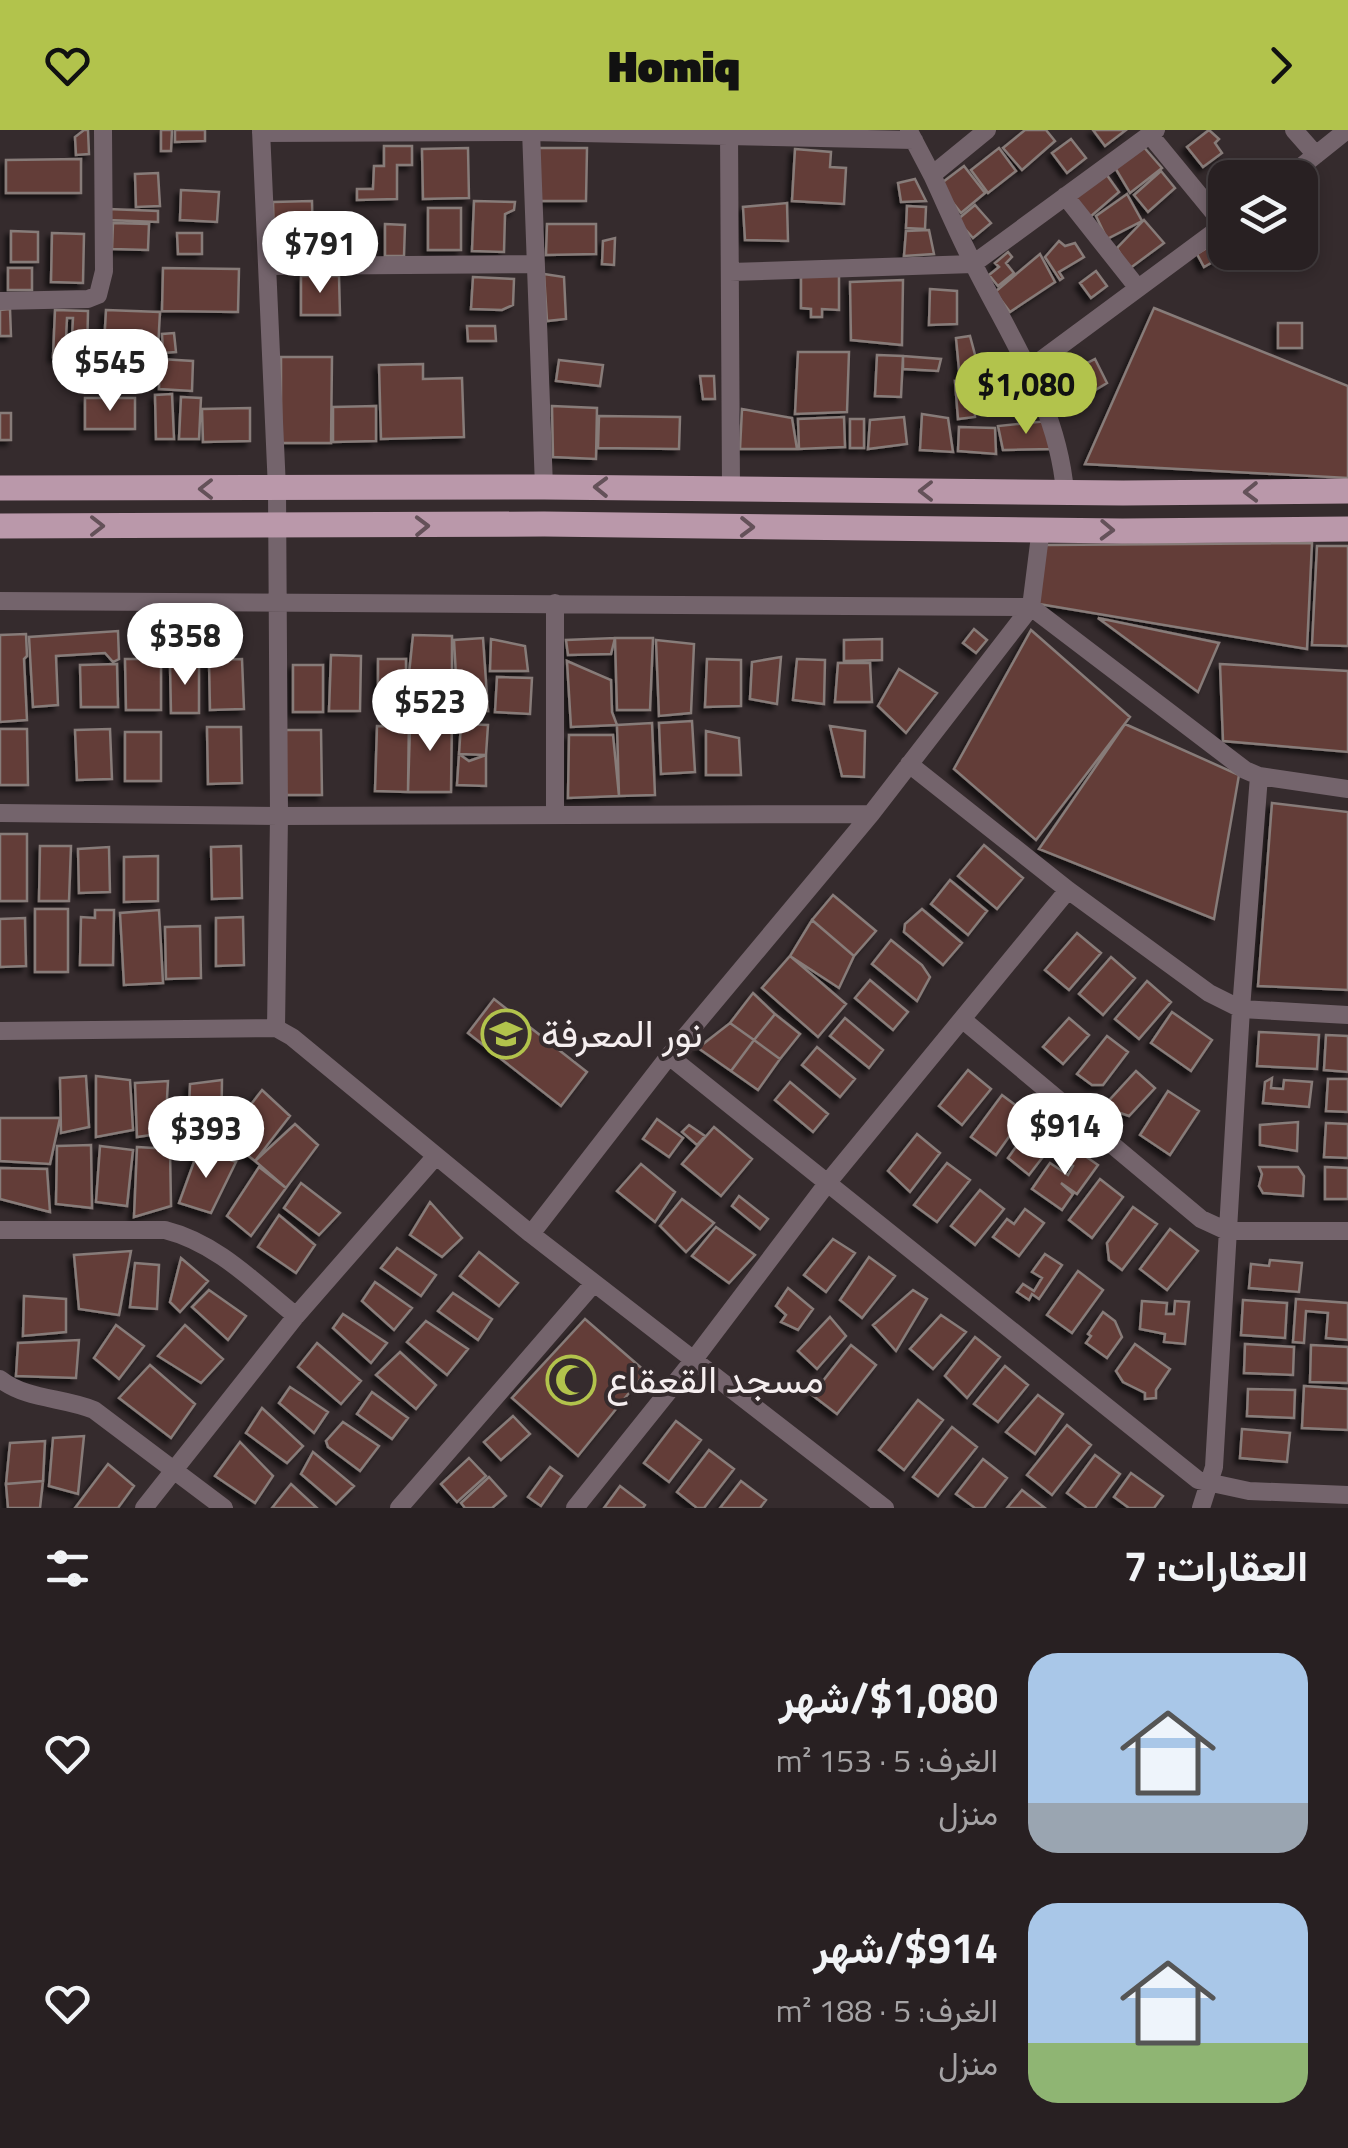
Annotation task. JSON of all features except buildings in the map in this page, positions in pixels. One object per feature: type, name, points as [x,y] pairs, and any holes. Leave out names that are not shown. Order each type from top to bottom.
[{"type":"main road","points":[[0,488],[544,486],[1348,492]]},
{"type":"main road","points":[[0,526],[544,524],[1348,530]]},
{"type":"street","points":[[0,301],[88,299],[98,295],[104,271],[103,130]]},
{"type":"street","points":[[932,175],[987,130]]},
{"type":"street","points":[[1294,130],[1316,155]]},
{"type":"street","points":[[1310,160],[1347,130]]},
{"type":"street","points":[[531,131],[544,486]]},
{"type":"street","points":[[276,1028],[277,489],[261,132],[912,135],[1055,427],[1065,492]]},
{"type":"street","points":[[729,133],[731,489]]},
{"type":"street","points":[[730,272],[974,264],[1153,133],[1208,204]]},
{"type":"street","points":[[1065,196],[1137,286]]},
{"type":"street","points":[[1029,369],[1208,236]]},
{"type":"street","points":[[269,266],[536,264]]},
{"type":"street","points":[[530,1234],[1032,608],[1041,528]]},
{"type":"street","points":[[0,601],[1032,608],[1245,770],[1258,776],[1348,789]]},
{"type":"street","points":[[555,603],[555,815]]},
{"type":"street","points":[[910,764],[1068,890],[1198,986],[1241,1009],[1348,1015]]},
{"type":"street","points":[[1201,1508],[1211,1484],[1258,776]]},
{"type":"street","points":[[0,813],[870,814]]},
{"type":"street","points":[[575,1508],[830,1181],[1068,890]]},
{"type":"street","points":[[962,1020],[1201,1219],[1226,1230],[1348,1231]]},
{"type":"street","points":[[0,1031],[276,1028],[692,1362],[885,1508]]},
{"type":"street","points":[[669,1056],[830,1181],[1184,1470],[1211,1484],[1249,1491],[1348,1495]]},
{"type":"street","points":[[144,1508],[296,1316],[435,1157]]},
{"type":"street","points":[[0,1230],[165,1230],[186,1235],[208,1246],[296,1316]]},
{"type":"street","points":[[399,1508],[594,1283]]},
{"type":"street","points":[[0,1379],[13,1390],[94,1410],[224,1508]]},
{"type":"place","name":"نور المعرفة","points":[[506,1034]]},
{"type":"place","name":"مسجد القعقاع","points":[[571,1380]]}]
